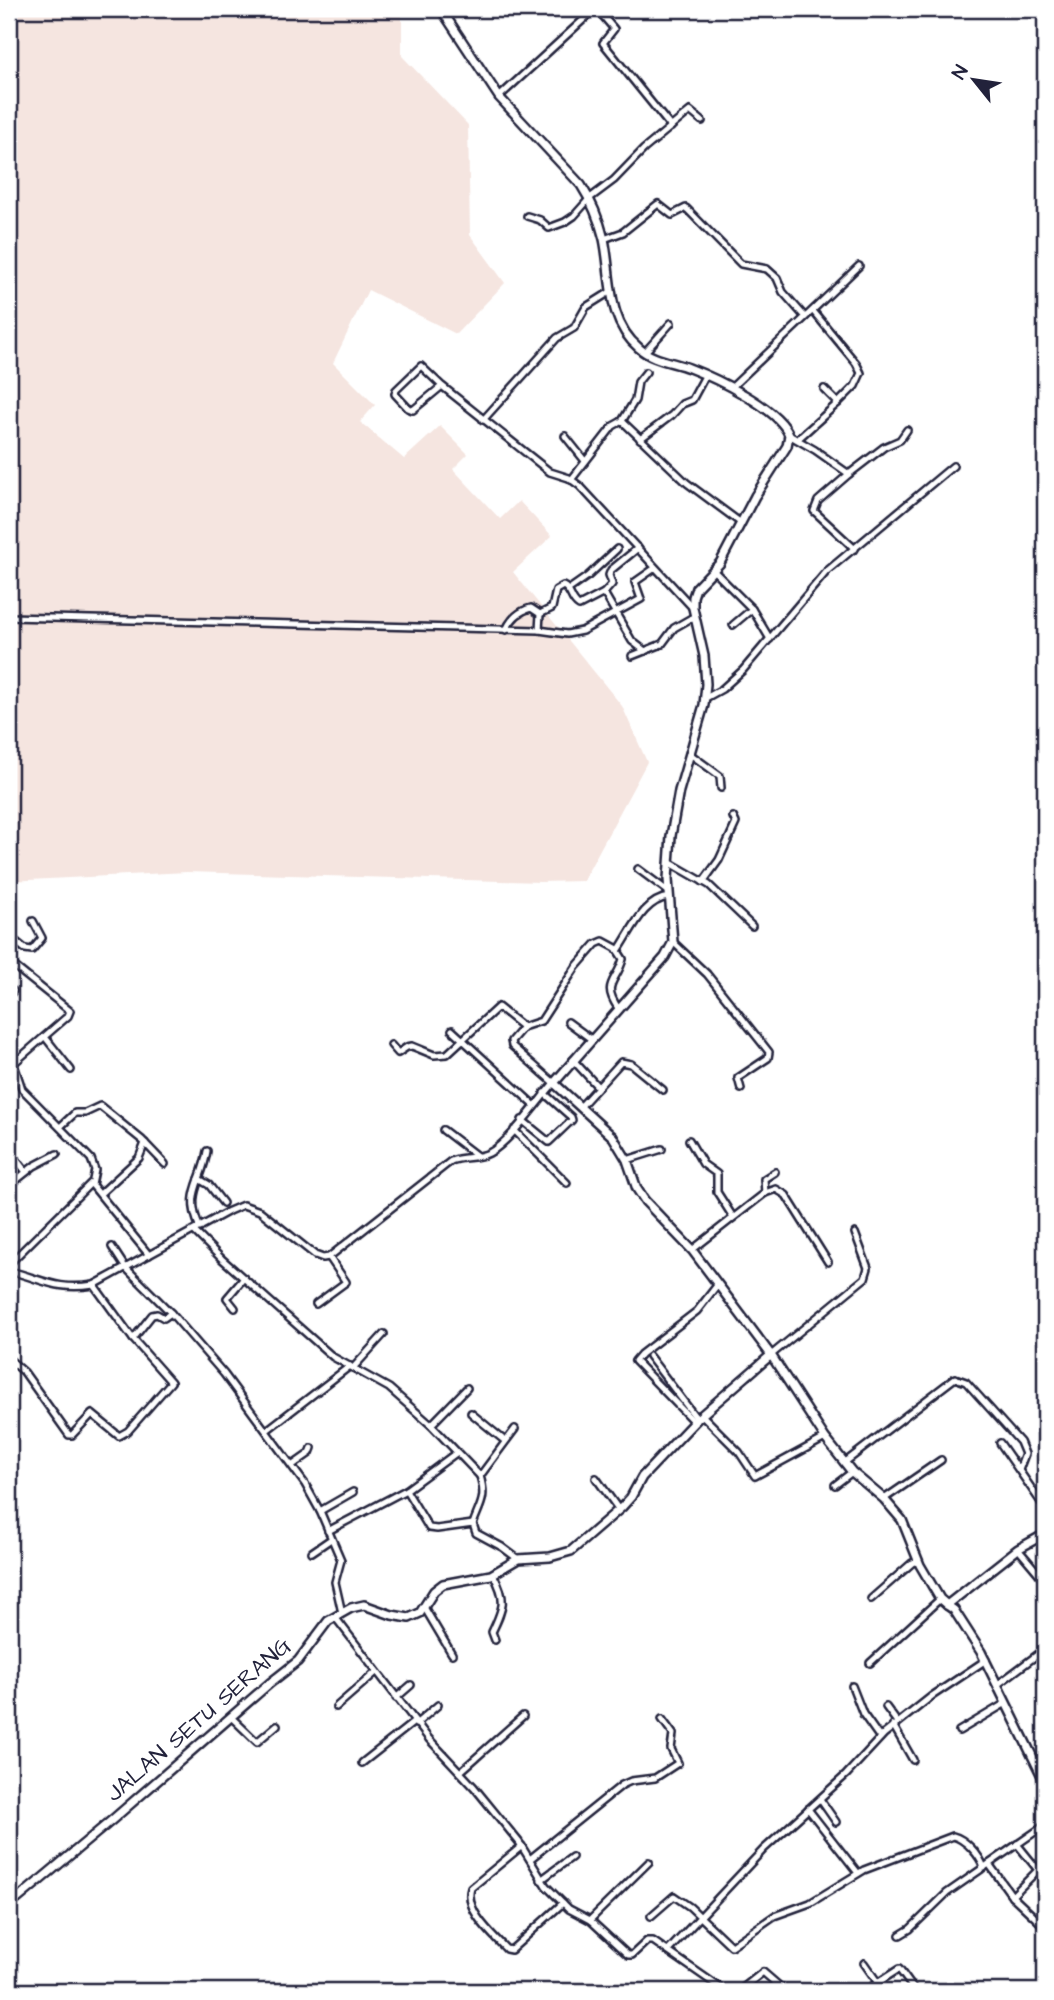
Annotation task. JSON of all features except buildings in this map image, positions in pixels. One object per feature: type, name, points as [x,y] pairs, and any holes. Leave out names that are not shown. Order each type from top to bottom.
[{"type":"street","points":[[441,9],[499,97],[590,198],[604,239],[610,292],[621,326],[634,344],[645,352],[732,387],[782,423],[789,435],[849,474]]},
{"type":"street","points":[[499,97],[596,9],[614,29],[603,43],[671,127]]},
{"type":"street","points":[[527,216],[540,220],[549,228],[565,222],[614,180],[644,149],[690,111],[702,121]]},
{"type":"street","points":[[604,239],[623,232],[658,204],[672,215],[686,208],[741,264],[764,268],[777,278],[783,292],[805,317]]},
{"type":"street","points":[[732,387],[859,266]]},
{"type":"street","points":[[483,420],[557,338],[574,328],[586,307],[610,292]]},
{"type":"street","points":[[798,439],[855,386],[861,373],[813,310]]},
{"type":"street","points":[[645,352],[671,323]]},
{"type":"street","points":[[442,386],[413,410],[395,394],[421,366],[483,420],[550,472],[571,480],[597,503],[694,612]]},
{"type":"street","points":[[571,480],[613,426],[622,421],[635,400],[638,382],[646,372]]},
{"type":"street","points":[[640,439],[682,404],[692,400],[705,376]]},
{"type":"street","points":[[824,389],[838,403]]},
{"type":"street","points":[[622,421],[687,483],[741,523]]},
{"type":"street","points":[[855,549],[814,511],[818,501],[884,447],[900,440],[907,430]]},
{"type":"street","points":[[9,1270],[58,1287],[74,1288],[94,1284],[229,1211],[248,1205],[274,1222],[308,1251],[320,1257],[329,1257],[451,1161],[489,1154],[514,1130],[665,957],[673,942],[669,862],[674,814],[704,699],[704,656],[692,597],[696,588],[714,571],[755,496],[787,446],[789,435]]},
{"type":"street","points":[[565,436],[585,461]]},
{"type":"street","points":[[704,699],[735,678],[815,584],[953,466]]},
{"type":"street","points":[[540,614],[552,608],[554,595],[559,587],[565,587],[572,601],[579,606],[604,593],[612,584],[609,575],[611,570],[638,548]]},
{"type":"street","points":[[568,590],[598,568],[617,549]]},
{"type":"street","points":[[9,617],[539,630],[567,634],[582,631],[641,599],[635,582],[655,568]]},
{"type":"street","points":[[714,571],[752,609],[770,639]]},
{"type":"street","points":[[604,593],[632,641],[645,651]]},
{"type":"street","points":[[506,630],[512,619],[521,612],[531,608],[540,614]]},
{"type":"street","points":[[733,625],[752,609]]},
{"type":"street","points":[[632,656],[662,643],[674,628],[694,612]]},
{"type":"street","points":[[539,630],[540,614]]},
{"type":"street","points":[[690,754],[720,776],[721,788]]},
{"type":"street","points":[[703,882],[725,849],[736,823],[733,817]]},
{"type":"street","points":[[669,862],[703,882],[752,926]]},
{"type":"street","points":[[638,869],[669,895]]},
{"type":"street","points":[[618,951],[647,908],[657,899],[669,895]]},
{"type":"street","points":[[9,936],[25,949],[32,950],[42,938],[33,921]]},
{"type":"street","points":[[618,1008],[609,990],[623,962],[618,951],[607,941],[596,944],[576,967],[541,1021],[523,1027],[511,1041],[511,1045],[613,1137],[627,1160],[637,1189],[645,1201],[692,1250],[718,1284],[771,1355],[825,1438],[852,1472],[884,1499],[902,1520],[918,1561],[986,1660],[1045,1782]]},
{"type":"street","points":[[673,942],[707,974],[769,1052],[768,1058],[738,1077],[741,1089]]},
{"type":"street","points":[[9,962],[70,1011],[68,1016],[14,1063]]},
{"type":"street","points":[[391,1045],[398,1053],[407,1046],[412,1046],[426,1053],[440,1056],[447,1054],[496,1007],[523,1027]]},
{"type":"street","points":[[568,1022],[591,1039]]},
{"type":"street","points":[[452,1030],[534,1105]]},
{"type":"street","points":[[45,1037],[71,1070]]},
{"type":"street","points":[[9,1049],[27,1094],[92,1161],[95,1170],[91,1183],[9,1264]]},
{"type":"street","points":[[573,1060],[598,1087]]},
{"type":"street","points":[[581,1106],[621,1062],[625,1062],[663,1090]]},
{"type":"street","points":[[9,1082],[18,1075]]},
{"type":"street","points":[[522,1120],[549,1142],[572,1120],[544,1094]]},
{"type":"street","points":[[60,1127],[75,1113],[85,1113],[100,1106],[145,1143],[165,1164]]},
{"type":"street","points":[[443,1130],[477,1156]]},
{"type":"street","points":[[514,1130],[567,1183]]},
{"type":"street","points":[[689,1140],[703,1164],[717,1174],[717,1192],[733,1217]]},
{"type":"street","points":[[100,1194],[139,1158],[145,1143]]},
{"type":"street","points":[[627,1160],[662,1149]]},
{"type":"street","points":[[9,1150],[26,1172]]},
{"type":"street","points":[[206,1151],[192,1205],[197,1230],[244,1278],[318,1345],[389,1388],[431,1425],[480,1476],[483,1500],[473,1524],[476,1533],[518,1559]]},
{"type":"street","points":[[9,1186],[26,1172],[57,1154]]},
{"type":"street","points":[[765,1192],[764,1179],[775,1172]]},
{"type":"street","points":[[199,1179],[209,1185],[223,1203]]},
{"type":"street","points":[[91,1183],[149,1255]]},
{"type":"street","points":[[692,1250],[765,1192],[776,1189],[786,1195],[828,1262]]},
{"type":"street","points":[[339,1615],[364,1605],[409,1618],[417,1615],[434,1591],[443,1584],[493,1574],[518,1559],[550,1557],[570,1551],[619,1510],[631,1497],[642,1477],[698,1419],[865,1278],[868,1268],[855,1233]]},
{"type":"street","points":[[112,1247],[125,1267],[171,1312],[218,1366],[293,1465],[320,1511],[341,1560],[335,1582],[339,1615],[375,1673],[522,1846],[541,1880],[563,1903],[590,1920],[628,1955],[632,1955],[650,1940],[725,1991]]},
{"type":"street","points":[[316,1304],[346,1282],[329,1257]]},
{"type":"street","points":[[235,1308],[227,1297],[244,1278]]},
{"type":"street","points":[[9,1359],[24,1372],[67,1433],[72,1435],[92,1413],[119,1436],[128,1431],[172,1384],[133,1339],[94,1284]]},
{"type":"street","points":[[718,1284],[697,1311],[641,1354],[635,1362],[739,1452],[755,1476],[825,1438]]},
{"type":"street","points":[[133,1339],[152,1315],[158,1314],[164,1318],[171,1312]]},
{"type":"street","points":[[267,1430],[352,1367],[384,1335]]},
{"type":"street","points":[[649,1356],[698,1419]]},
{"type":"street","points":[[844,1462],[955,1378],[966,1382],[1020,1442],[1026,1454],[1019,1470]]},
{"type":"street","points":[[431,1425],[467,1388]]},
{"type":"street","points":[[471,1413],[505,1441]]},
{"type":"street","points":[[480,1476],[514,1429]]},
{"type":"street","points":[[1000,1443],[1045,1508]]},
{"type":"street","points":[[293,1465],[310,1453],[312,1448]]},
{"type":"street","points":[[328,1531],[406,1490],[456,1453]]},
{"type":"street","points":[[884,1499],[941,1460]]},
{"type":"street","points":[[835,1485],[852,1472]]},
{"type":"street","points":[[596,1478],[619,1510]]},
{"type":"street","points":[[406,1490],[429,1528],[473,1524]]},
{"type":"street","points":[[320,1511],[353,1492]]},
{"type":"street","points":[[870,1663],[944,1602],[1018,1549],[1045,1534]]},
{"type":"street","points":[[312,1552],[331,1539]]},
{"type":"street","points":[[1018,1549],[1045,1581]]},
{"type":"street","points":[[871,1599],[912,1563],[918,1561]]},
{"type":"street","points":[[493,1574],[503,1596],[502,1609],[492,1632],[495,1640]]},
{"type":"street","points":[[424,1607],[452,1654]]},
{"type":"street","name":"JALAN SETU SERANG","points":[[9,1906],[298,1661],[324,1624],[339,1615]]},
{"type":"street","points":[[998,1685],[1045,1649]]},
{"type":"street","points":[[668,1951],[764,1849],[820,1799],[895,1724],[986,1660]]},
{"type":"street","points":[[336,1707],[375,1673]]},
{"type":"street","points":[[396,1698],[411,1685]]},
{"type":"street","points":[[852,1686],[863,1714],[880,1738]]},
{"type":"street","points":[[959,1731],[1006,1703]]},
{"type":"street","points":[[362,1763],[438,1705]]},
{"type":"street","points":[[886,1707],[913,1760]]},
{"type":"street","points":[[460,1772],[523,1716]]},
{"type":"street","points":[[231,1717],[255,1741],[259,1741],[277,1725]]},
{"type":"street","points":[[530,1859],[622,1786],[631,1781],[655,1777],[678,1763],[671,1749],[673,1734],[662,1719]]},
{"type":"street","points":[[820,1799],[836,1822]]},
{"type":"street","points":[[9,1808],[9,1815]]},
{"type":"street","points":[[808,1809],[858,1873]]},
{"type":"street","points":[[900,1935],[910,1929],[947,1893],[1045,1825]]},
{"type":"street","points":[[651,1916],[673,1896],[733,1945],[774,1916],[810,1903],[858,1873],[954,1836],[960,1838],[1012,1896],[1045,1927]]},
{"type":"street","points":[[1012,1896],[1038,1870],[1017,1844]]},
{"type":"street","points":[[522,1846],[471,1888],[470,1899],[481,1922],[506,1949],[511,1950],[563,1903]]},
{"type":"street","points":[[541,1880],[572,1857]]},
{"type":"street","points":[[590,1920],[649,1862]]},
{"type":"street","points":[[864,1963],[878,1983]]},
{"type":"street","points":[[866,1991],[899,1969],[915,1991]]},
{"type":"street","points":[[739,1991],[762,1972],[785,1991]]},
{"type":"shaded area","points":[[9,9],[295,9],[402,13],[402,56],[468,125],[470,235],[505,283],[456,334],[368,290],[333,363],[375,405],[360,422],[404,459],[440,426],[468,454],[453,469],[500,519],[519,501],[552,536],[513,572],[622,706],[647,762],[583,881],[187,872],[9,881]]},
{"type":"waterway","points":[[1045,476],[1041,482],[1045,531]]}]
